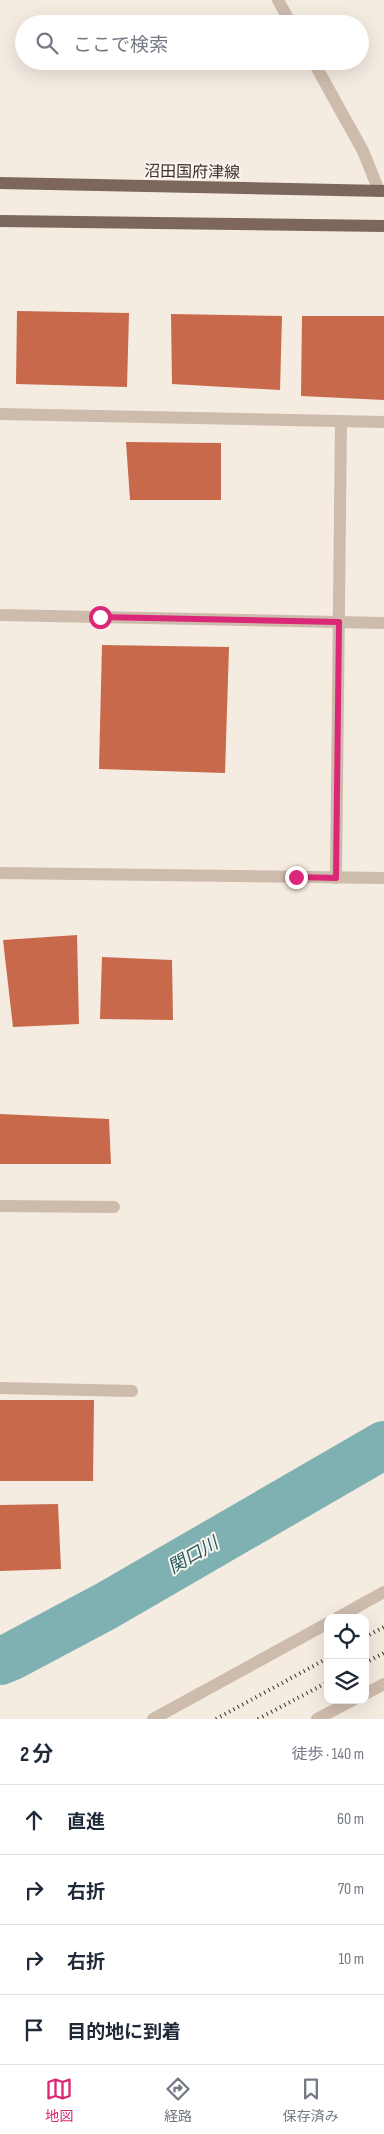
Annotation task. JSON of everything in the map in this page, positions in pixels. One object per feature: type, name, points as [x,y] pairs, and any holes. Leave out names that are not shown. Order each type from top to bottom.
[{"type":"main road","name":"沼田国府津線","points":[[0,183],[382,191]]},
{"type":"main road","points":[[0,222],[384,226]]},
{"type":"street","points":[[278,0],[286,15]]},
{"type":"street","points":[[318,70],[363,151],[382,191]]},
{"type":"street","points":[[0,414],[384,422]]},
{"type":"street","points":[[336,878],[341,421]]},
{"type":"street","points":[[0,615],[384,623]]},
{"type":"street","points":[[0,873],[384,878]]},
{"type":"street","points":[[0,1206],[114,1207]]},
{"type":"street","points":[[0,1388],[132,1390]]},
{"type":"street","points":[[344,1614],[384,1592]]},
{"type":"street","points":[[153,1719],[324,1625]]},
{"type":"street","points":[[369,1692],[384,1684]]},
{"type":"street","points":[[317,1719],[345,1704]]},
{"type":"building","points":[[17,311],[129,313],[127,387],[16,384]]},
{"type":"building","points":[[171,314],[282,316],[280,390],[172,384]]},
{"type":"building","points":[[302,316],[384,316],[384,400],[301,396]]},
{"type":"building","points":[[126,442],[221,443],[221,500],[130,500]]},
{"type":"building","points":[[102,645],[229,647],[225,773],[99,769]]},
{"type":"building","points":[[77,935],[79,1024],[13,1027],[3,940]]},
{"type":"building","points":[[102,957],[172,960],[173,1020],[100,1019]]},
{"type":"building","points":[[0,1114],[109,1119],[111,1164],[0,1164]]},
{"type":"building","points":[[0,1400],[94,1400],[93,1481],[0,1481]]},
{"type":"building","points":[[58,1504],[61,1569],[0,1571],[0,1505]]},
{"type":"waterway","name":"関口川","points":[[0,1661],[106,1606],[384,1445]]},
{"type":"railway","points":[[369,1635],[384,1627]]},
{"type":"railway","points":[[369,1661],[384,1653]]},
{"type":"railway","points":[[216,1719],[326,1659]]},
{"type":"railway","points":[[258,1719],[324,1684]]},
{"type":"route","points":[[100,617],[339,622],[336,878],[296,877]]}]
